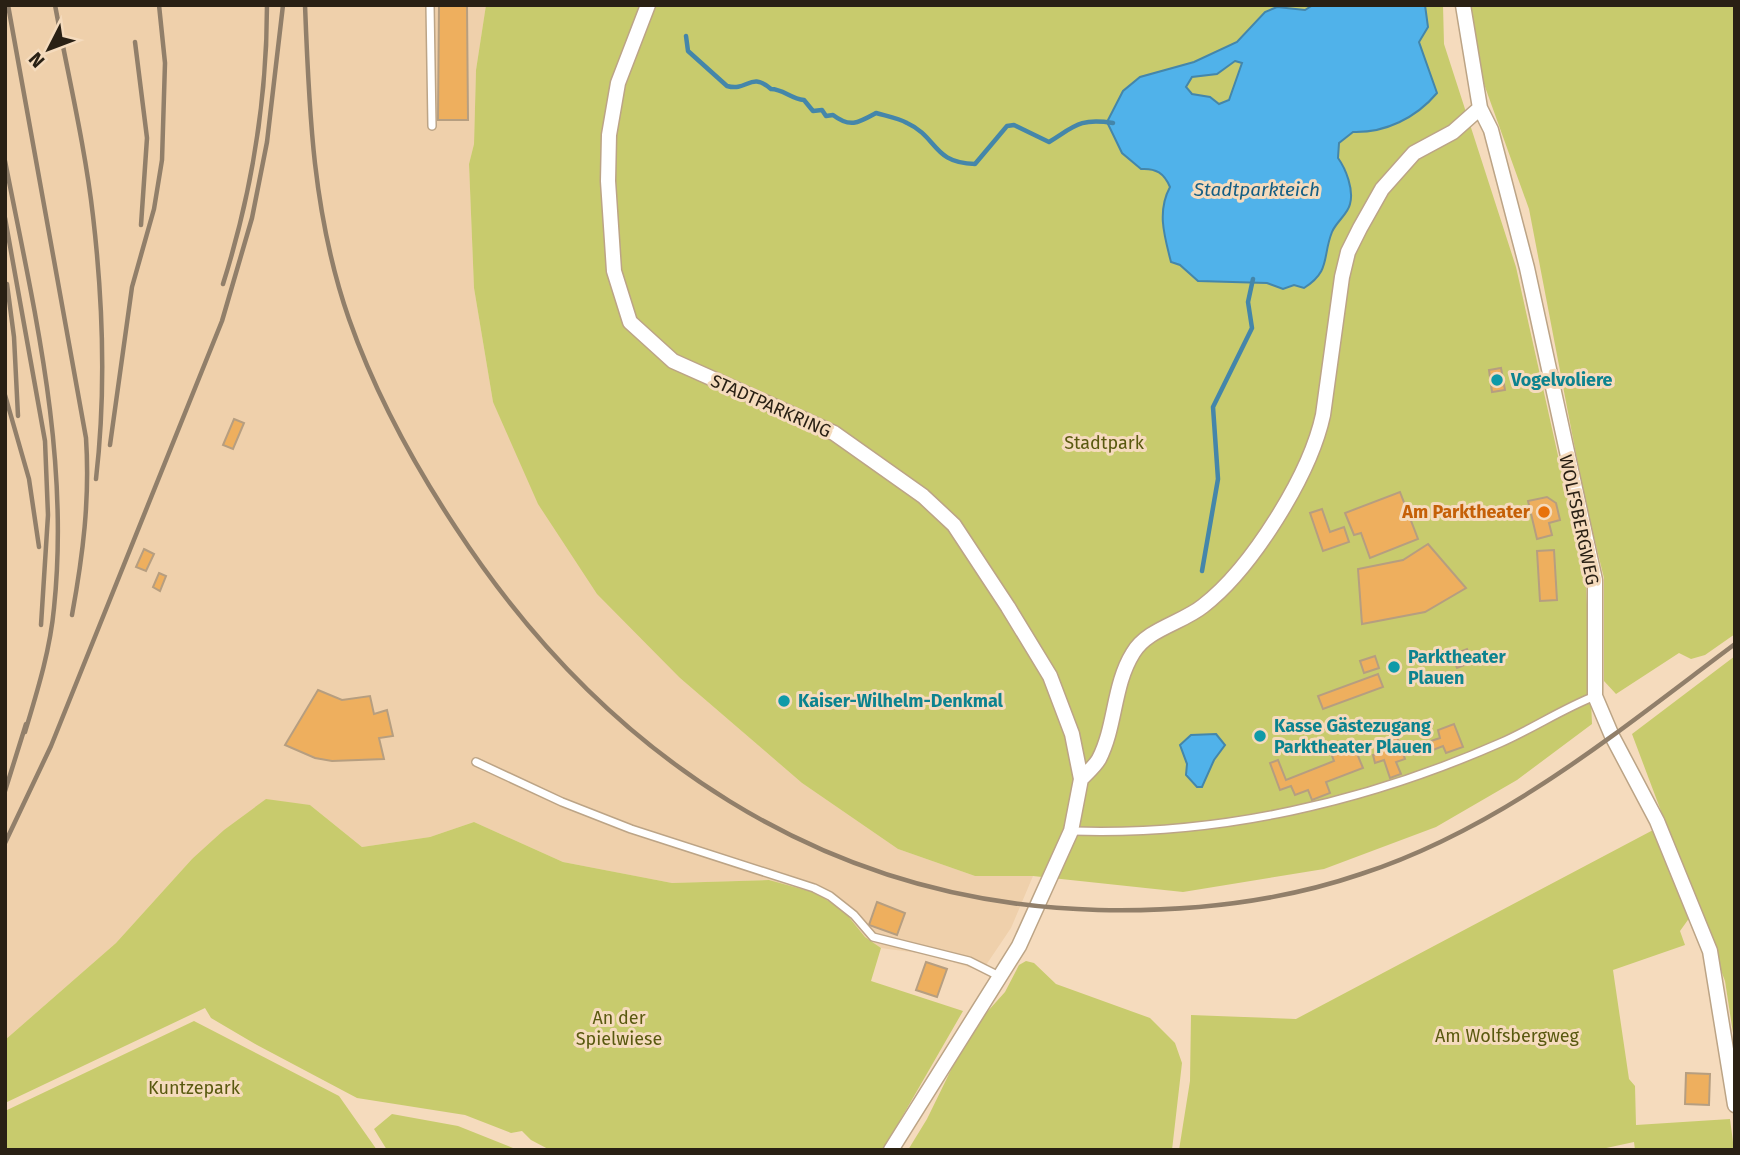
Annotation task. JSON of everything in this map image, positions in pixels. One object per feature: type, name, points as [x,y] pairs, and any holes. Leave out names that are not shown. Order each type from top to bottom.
[{"type":"street","name":"STADTPARKRING","points":[[649,5],[618,83],[609,135],[608,181],[614,271],[630,322],[673,360],[834,433],[892,471],[954,525],[1050,676],[1072,734],[1082,779],[1071,831],[1019,947],[891,1150]]},
{"type":"street","name":"WOLFSBERGWEG","points":[[1463,5],[1480,108],[1491,130],[1527,268],[1561,434],[1595,580],[1595,696],[1612,736],[1657,821],[1710,951],[1735,1105]]},
{"type":"street","points":[[1082,779],[1099,760],[1118,688],[1133,651],[1150,636],[1202,607],[1215,595],[1246,559],[1303,476],[1323,415],[1348,252],[1382,189],[1414,153],[1453,132],[1480,108]]},
{"type":"lane","points":[[430,5],[432,126]]},
{"type":"lane","points":[[1071,831],[1109,832],[1247,819],[1337,800],[1500,743],[1595,696]]},
{"type":"lane","points":[[476,762],[562,802],[631,829],[814,888],[830,896],[854,915],[873,937],[969,961],[999,976]]},
{"type":"shaded area","points":[[5,5],[486,5],[476,70],[474,144],[469,164],[474,288],[493,402],[680,678],[802,783],[898,849],[975,876],[1033,876],[1011,928],[982,971],[925,954],[881,948],[865,937],[844,911],[770,880],[672,883],[563,862],[474,822],[430,837],[362,847],[310,805],[192,859],[116,943],[5,1040]]},
{"type":"green space","name":"Stadtpark","points":[[486,5],[1443,5],[1444,44],[1516,267],[1586,581],[1592,724],[1517,780],[1436,827],[1324,869],[1183,892],[1033,876],[975,876],[898,849],[802,783],[680,678],[597,594],[538,504],[493,402],[474,288],[469,164],[474,144],[476,70]]},
{"type":"green space","points":[[1469,5],[1735,5],[1735,634],[1705,655],[1691,659],[1679,653],[1616,694],[1604,681],[1604,578],[1585,501],[1529,209],[1475,59]]},
{"type":"green space","points":[[1735,656],[1735,1046],[1725,981],[1632,734]]},
{"type":"green space","name":"An der Spielwiese","points":[[266,799],[310,805],[362,847],[430,837],[474,822],[563,862],[672,883],[769,880],[816,893],[844,911],[865,937],[881,948],[871,981],[963,1011],[883,1150],[550,1150],[531,1140],[522,1131],[511,1133],[465,1115],[357,1098],[211,1018],[205,1008],[5,1103],[5,1040],[116,943],[192,859],[224,830]]},
{"type":"green space","name":"Am Wolfsbergweg","points":[[1655,829],[1690,917],[1680,931],[1685,945],[1613,970],[1629,1079],[1635,1086],[1636,1125],[1730,1119],[1734,1150],[1635,1150],[1634,1142],[1597,1150],[1179,1150],[1190,1081],[1191,1015],[1296,1019]]},
{"type":"green space","points":[[1026,961],[1034,963],[1056,984],[1150,1018],[1175,1043],[1182,1063],[1172,1150],[908,1150],[927,1119],[970,1031],[1005,992],[1019,965]]},
{"type":"green space","name":"Kuntzepark","points":[[194,1021],[339,1096],[377,1150],[5,1150],[5,1111]]},
{"type":"green space","points":[[392,1114],[458,1126],[518,1150],[387,1150],[374,1129]]},
{"type":"water","name":"Stadtparkteich","points":[[1313,5],[1425,5],[1428,27],[1419,42],[1437,93],[1410,117],[1377,130],[1353,132],[1339,143],[1338,158],[1348,180],[1350,204],[1332,232],[1322,269],[1313,282],[1304,288],[1294,285],[1283,289],[1267,283],[1198,281],[1180,265],[1171,262],[1163,223],[1164,205],[1170,187],[1168,182],[1159,172],[1141,169],[1122,153],[1107,122],[1123,91],[1140,77],[1194,62],[1237,42],[1265,12],[1277,7],[1305,10]],"holes":[[[1235,61],[1242,63],[1229,100],[1219,104],[1210,97],[1192,94],[1186,87],[1192,77],[1217,74]]]},
{"type":"water","points":[[1216,734],[1225,745],[1214,760],[1202,787],[1197,787],[1186,775],[1187,764],[1180,745],[1191,735]]},
{"type":"building","points":[[439,5],[467,5],[468,120],[438,120]]},
{"type":"building","name":"Vogelvoliere","points":[[1501,368],[1505,390],[1492,392],[1489,370]]},
{"type":"building","points":[[234,419],[244,423],[233,449],[223,445]]},
{"type":"building","points":[[1400,492],[1418,539],[1370,558],[1361,533],[1354,535],[1345,513]]},
{"type":"building","name":"Am Parktheater","points":[[1547,497],[1556,503],[1560,520],[1549,523],[1552,535],[1537,539],[1528,501]]},
{"type":"building","points":[[1322,509],[1330,532],[1344,527],[1349,542],[1323,551],[1310,513]]},
{"type":"building","points":[[1428,544],[1466,588],[1425,612],[1362,624],[1358,569],[1403,560]]},
{"type":"building","points":[[144,549],[154,554],[146,571],[136,567]]},
{"type":"building","points":[[1554,550],[1557,600],[1540,601],[1537,551]]},
{"type":"building","points":[[159,573],[166,576],[160,591],[153,587]]},
{"type":"building","points":[[1467,649],[1472,662],[1457,668],[1452,655]]},
{"type":"building","points":[[1375,656],[1379,668],[1364,673],[1360,661]]},
{"type":"building","points":[[1378,674],[1383,687],[1323,709],[1318,696]]},
{"type":"building","points":[[318,690],[342,700],[370,696],[374,714],[387,710],[393,736],[379,738],[384,759],[332,761],[315,758],[285,745]]},
{"type":"building","points":[[1454,724],[1463,747],[1446,753],[1443,746],[1428,752],[1425,743],[1440,738],[1438,730]]},
{"type":"building","points":[[1397,737],[1405,759],[1396,762],[1401,774],[1390,778],[1384,760],[1375,763],[1373,755],[1378,754],[1375,745]]},
{"type":"building","points":[[1353,744],[1363,768],[1326,782],[1330,793],[1312,800],[1308,790],[1295,795],[1291,786],[1280,790],[1270,763],[1278,760],[1286,780],[1334,761],[1331,753]]},
{"type":"building","points":[[877,902],[905,913],[897,935],[869,925]]},
{"type":"building","points":[[926,962],[947,969],[937,997],[916,990]]},
{"type":"building","points":[[1686,1073],[1710,1074],[1709,1105],[1685,1104]]},
{"type":"waterway","points":[[686,36],[688,51],[727,86],[758,82],[804,100],[813,111],[822,110],[826,116],[833,115],[849,123],[876,113],[896,118],[917,129],[943,154],[961,163],[975,164],[1007,126],[1014,125],[1049,142],[1078,125],[1092,122],[1113,123]]},
{"type":"waterway","points":[[1202,571],[1218,479],[1213,407],[1252,328],[1248,302],[1253,279]]},
{"type":"railway","points":[[8,5],[86,438],[85,527],[72,615]]},
{"type":"railway","points":[[55,5],[86,163],[96,248],[102,381],[96,479]]},
{"type":"railway","points":[[110,445],[132,287],[154,209],[162,160],[165,63],[159,5]]},
{"type":"railway","points":[[223,284],[242,216],[256,146],[264,76],[267,5]]},
{"type":"railway","points":[[5,843],[51,746],[222,321],[252,218],[267,142],[283,5]]},
{"type":"railway","points":[[305,5],[315,163],[320,203],[337,280],[359,347],[396,427],[425,478],[456,528],[515,609],[580,682],[652,746],[729,801],[813,846],[902,879],[998,901],[1098,910],[1165,909],[1231,904],[1297,892],[1361,874],[1413,855],[1510,804],[1557,775],[1735,644]]},
{"type":"railway","points":[[135,42],[147,138],[141,225]]},
{"type":"railway","points":[[5,161],[46,383],[57,495],[58,551],[52,624],[25,732]]},
{"type":"railway","points":[[5,218],[45,441],[48,515],[41,625]]},
{"type":"railway","points":[[7,284],[14,337],[18,416]]},
{"type":"railway","points":[[5,395],[29,479],[39,547]]},
{"type":"railway","points":[[5,791],[26,724]]},
{"type":"place","name":"Vogelvoliere","points":[[1497,380]]},
{"type":"place","name":"Am Parktheater","points":[[1544,512]]},
{"type":"place","name":"Parktheater Plauen","points":[[1394,667]]},
{"type":"place","name":"Kaiser-Wilhelm-Denkmal","points":[[784,701]]},
{"type":"place","name":"Kasse Gästezugang Parktheater Plauen","points":[[1260,736]]}]
